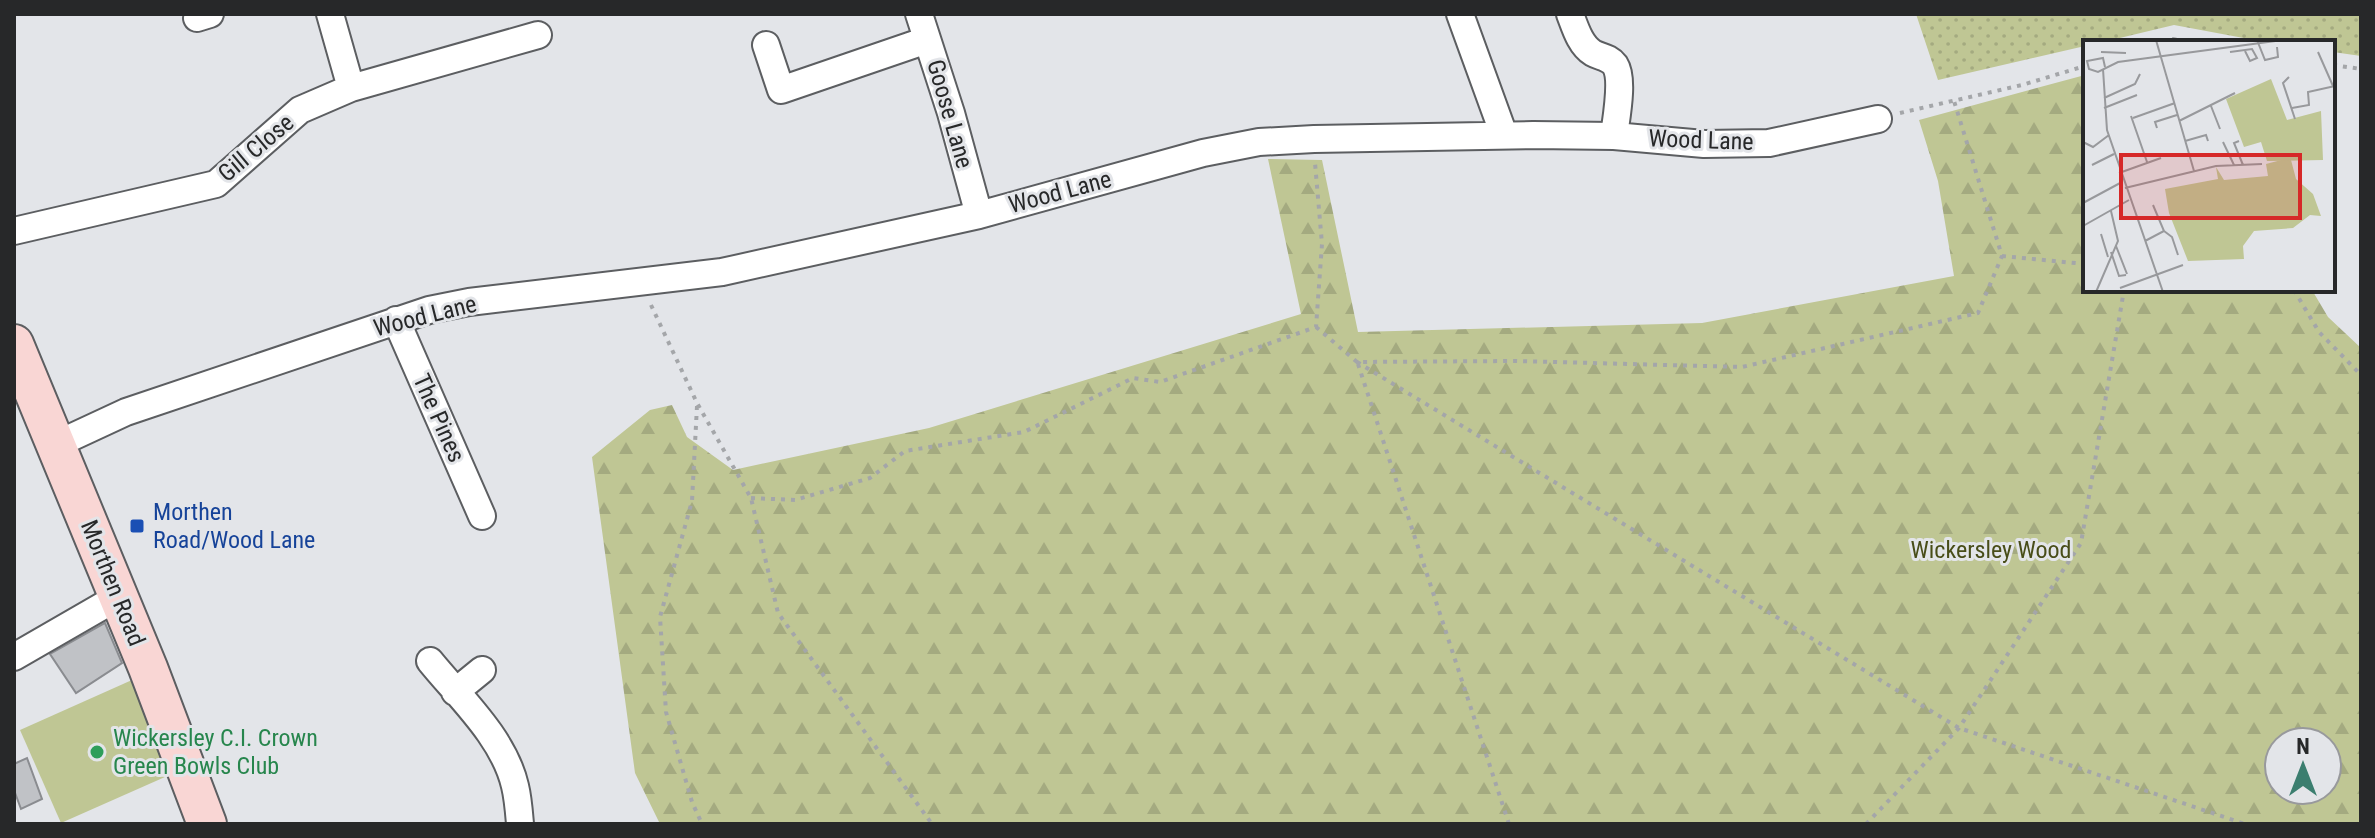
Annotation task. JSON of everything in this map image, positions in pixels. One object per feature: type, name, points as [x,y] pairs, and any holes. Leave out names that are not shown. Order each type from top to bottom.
[{"type":"main road","name":"Morthen Road","points":[[15,351],[118,597],[207,824]]},
{"type":"street","points":[[330,14],[351,88]]},
{"type":"street","name":"Goose Lane","points":[[919,14],[979,215]]},
{"type":"street","points":[[1460,14],[1504,135]]},
{"type":"street","points":[[1570,14],[1584,46],[1594,54],[1609,59],[1616,67],[1619,78],[1614,136]]},
{"type":"street","name":"Gill Close","points":[[14,231],[216,184],[300,110],[351,88],[538,35]]},
{"type":"street","points":[[766,45],[781,90],[927,40]]},
{"type":"street","name":"Wood Lane","points":[[55,445],[126,412],[396,320],[469,302],[722,272],[979,215],[1203,153],[1259,142],[1504,135],[1614,136],[1704,144],[1769,143],[1878,119]]},
{"type":"street","name":"The Pines","points":[[396,320],[482,516]]},
{"type":"street","points":[[14,657],[118,597]]},
{"type":"street","points":[[430,661],[483,725],[505,759],[515,785],[520,824]]},
{"type":"street","points":[[455,692],[482,670]]},
{"type":"path","points":[[2335,65],[2361,69]]},
{"type":"path","points":[[1878,119],[2022,85],[2083,67]]},
{"type":"path","points":[[1357,362],[1517,361],[1742,367],[1978,313],[2002,256],[1954,101]]},
{"type":"path","points":[[1314,139],[1315,188],[1322,244],[1316,327]]},
{"type":"path","points":[[2002,256],[2083,264]]},
{"type":"path","points":[[641,283],[697,403],[751,498],[778,613],[932,824]]},
{"type":"path","points":[[1866,824],[1959,728],[2081,543],[2124,292]]},
{"type":"path","points":[[2295,292],[2319,332],[2361,375]]},
{"type":"path","points":[[1316,327],[1357,362],[1959,728],[2245,824]]},
{"type":"path","points":[[751,498],[795,500],[870,478],[905,451],[1024,432],[1133,378],[1160,382],[1316,327]]},
{"type":"path","points":[[1357,362],[1509,824]]},
{"type":"path","points":[[697,403],[692,501],[660,617],[666,712],[692,802],[702,824]]},
{"type":"green space","points":[[1916,14],[2361,14],[2361,56],[2335,52],[2335,40],[2254,40],[2174,25],[2111,40],[2083,40],[2083,46],[1938,80]]},
{"type":"green space","name":"Wickersley Wood","points":[[2083,76],[2083,292],[2313,292],[2328,317],[2361,348],[2361,824],[660,824],[635,773],[592,457],[650,410],[672,405],[687,437],[733,470],[929,428],[1301,314],[1268,159],[1322,160],[1358,332],[1702,323],[1954,276],[1938,181],[1919,120]]},
{"type":"green space","name":"Wickersley C.I. Crown Green Bowls Club","points":[[132,680],[174,773],[61,823],[20,730]]},
{"type":"building","points":[[105,623],[122,663],[76,693],[50,654]]},
{"type":"building","points":[[27,758],[42,799],[21,809],[14,790],[14,764]]},
{"type":"place","name":"Morthen Road/Wood Lane","points":[[137,526]]},
{"type":"place","name":"Wickersley C.I. Crown Green Bowls Club","points":[[97,752]]}]
